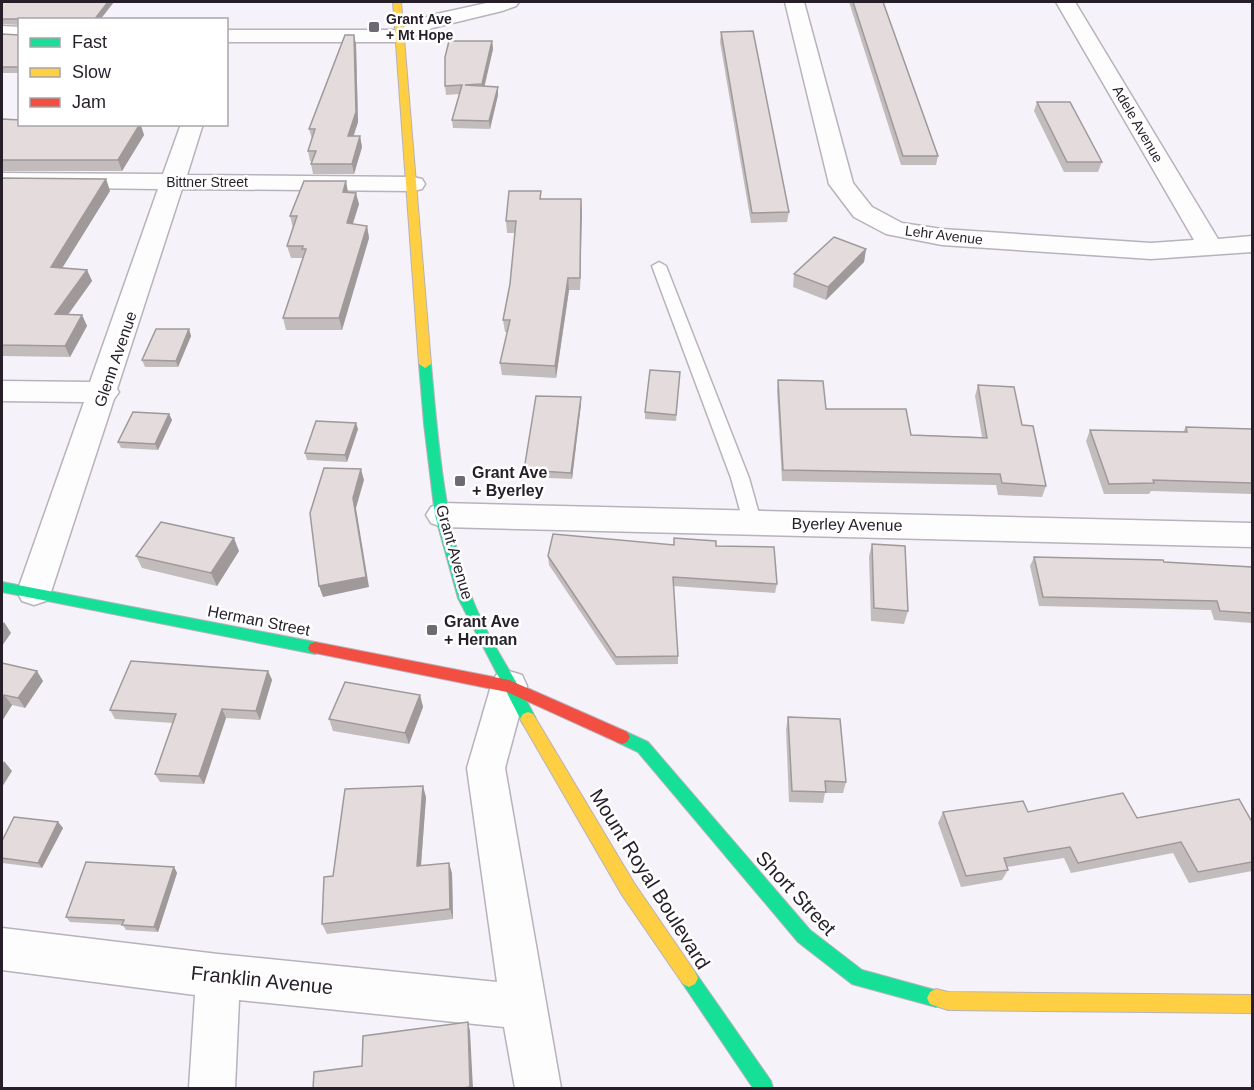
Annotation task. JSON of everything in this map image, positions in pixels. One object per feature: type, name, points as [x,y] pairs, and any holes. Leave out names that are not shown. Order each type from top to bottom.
[{"type":"main road","name":"Grant Avenue","points":[[397,2],[413,183],[430,424],[442,515],[465,598],[509,686]]},
{"type":"main road","name":"Herman Street","points":[[2,587],[509,686]]},
{"type":"main road","name":"Short Street","points":[[509,686],[644,747],[804,936],[858,978],[948,1001],[1252,1004]]},
{"type":"main road","name":"Mount Royal Boulevard","points":[[509,686],[628,889],[764,1089]]},
{"type":"street","points":[[228,36],[401,36],[416,25],[488,10],[509,2]]},
{"type":"street","name":"Lehr Avenue","points":[[794,2],[841,184],[863,212],[895,229],[942,237],[1151,251],[1252,244]]},
{"type":"street","name":"Adele Avenue","points":[[1066,2],[1210,246]]},
{"type":"street","points":[[2,32],[18,33]]},
{"type":"street","name":"Glenn Avenue","points":[[34,592],[104,392],[191,126]]},
{"type":"street","name":"Bittner Street","points":[[2,180],[413,183]]},
{"type":"street","points":[[2,392],[104,392]]},
{"type":"street","name":"Byerley Avenue","points":[[442,515],[1252,535]]},
{"type":"street","points":[[509,686],[486,768],[538,1089]]},
{"type":"street","name":"Franklin Avenue","points":[[2,949],[218,976],[523,1007]]},
{"type":"street","points":[[212,1089],[218,976]]},
{"type":"lane","points":[[659,266],[740,478],[752,521]]},
{"type":"building","points":[[2,2],[108,2],[96,18],[2,19]]},
{"type":"building","points":[[853,2],[883,2],[938,156],[903,156]]},
{"type":"building","points":[[753,31],[789,212],[752,213],[721,32]]},
{"type":"building","points":[[2,34],[18,35],[18,67],[2,67]]},
{"type":"building","points":[[345,35],[354,35],[356,112],[348,136],[360,136],[352,164],[311,164],[316,151],[308,151],[315,129],[309,129]]},
{"type":"building","points":[[449,41],[492,41],[482,84],[465,85],[498,87],[489,121],[452,120],[462,85],[445,86],[445,57]]},
{"type":"building","points":[[1037,102],[1070,102],[1102,162],[1067,162]]},
{"type":"building","points":[[2,119],[18,120],[18,126],[139,126],[118,160],[2,160]]},
{"type":"building","points":[[2,178],[106,179],[51,267],[87,270],[55,314],[82,315],[65,346],[2,345]]},
{"type":"building","points":[[304,181],[346,181],[343,192],[356,193],[347,223],[367,226],[339,318],[283,318],[306,249],[302,249],[303,246],[287,246],[297,216],[290,216]]},
{"type":"building","points":[[509,191],[541,191],[540,199],[581,199],[580,278],[568,278],[555,366],[500,363],[510,320],[503,320],[510,284],[516,221],[506,221]]},
{"type":"building","points":[[834,237],[866,249],[828,287],[794,274]]},
{"type":"building","points":[[156,329],[189,329],[176,361],[142,360]]},
{"type":"building","points":[[650,370],[680,372],[676,415],[645,412]]},
{"type":"building","points":[[778,380],[823,381],[826,409],[906,409],[911,435],[987,438],[978,385],[1014,387],[1022,425],[1033,426],[1046,486],[1002,483],[1000,474],[783,470]]},
{"type":"building","points":[[536,396],[581,397],[571,473],[524,470]]},
{"type":"building","points":[[133,412],[169,414],[155,444],[118,442]]},
{"type":"building","points":[[316,421],[356,423],[345,455],[305,453]]},
{"type":"building","points":[[1186,427],[1252,429],[1252,483],[1153,480],[1154,483],[1109,484],[1090,430],[1187,432]]},
{"type":"building","points":[[324,468],[361,469],[353,498],[366,577],[319,586],[310,513]]},
{"type":"building","points":[[161,522],[234,538],[211,573],[136,556]]},
{"type":"building","points":[[553,534],[674,545],[674,538],[716,541],[716,546],[774,547],[777,584],[673,577],[678,656],[616,657],[548,556]]},
{"type":"building","points":[[872,544],[905,546],[908,611],[874,608]]},
{"type":"building","points":[[1034,557],[1163,560],[1164,562],[1252,567],[1252,613],[1220,611],[1217,601],[1043,597]]},
{"type":"building","points":[[131,661],[268,671],[256,711],[222,709],[199,776],[155,774],[176,714],[110,710]]},
{"type":"building","points":[[2,663],[37,671],[18,698],[4,695],[2,699]]},
{"type":"building","points":[[345,682],[420,695],[405,733],[329,719]]},
{"type":"building","points":[[788,717],[840,719],[846,782],[825,781],[826,792],[792,791]]},
{"type":"building","points":[[423,786],[417,866],[449,863],[450,909],[322,924],[324,877],[333,876],[345,789]]},
{"type":"building","points":[[1123,793],[1137,818],[1239,799],[1252,822],[1252,862],[1198,872],[1181,842],[1078,863],[1070,847],[1004,858],[1008,870],[966,876],[943,812],[1023,801],[1028,812]]},
{"type":"building","points":[[14,817],[58,822],[38,863],[2,858],[2,841]]},
{"type":"building","points":[[86,862],[174,867],[154,927],[122,925],[124,920],[66,917]]},
{"type":"building","points":[[468,1022],[470,1087],[456,1089],[313,1089],[314,1072],[362,1066],[363,1036]]},
{"type":"traffic: fast","points":[[425,364],[442,515],[465,598],[528,719]]},
{"type":"traffic: fast","points":[[2,587],[315,648]]},
{"type":"traffic: fast","points":[[622,737],[643,747],[804,936],[858,978],[936,998]]},
{"type":"traffic: fast","points":[[689,978],[764,1088]]},
{"type":"traffic: slow","points":[[397,2],[425,364]]},
{"type":"traffic: slow","points":[[528,719],[628,889],[689,978]]},
{"type":"traffic: slow","points":[[936,998],[948,1001],[1252,1004]]},
{"type":"traffic: jam","points":[[315,648],[509,686],[622,737]]},
{"type":"place","name":"Grant Ave + Mt Hope","points":[[374,27]]},
{"type":"place","name":"Grant Ave + Byerley","points":[[460,481]]},
{"type":"place","name":"Grant Ave + Herman","points":[[432,630]]}]
